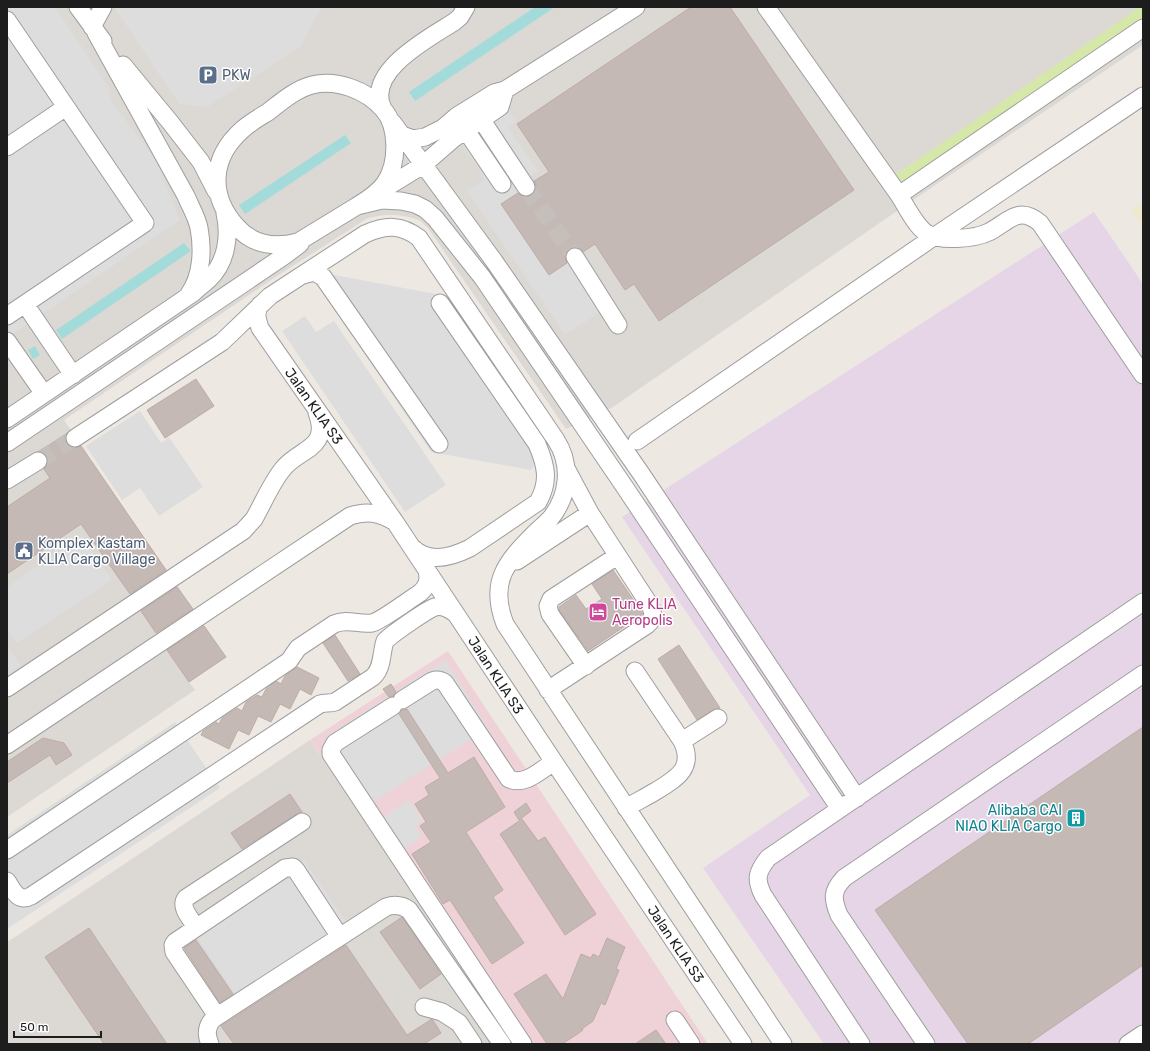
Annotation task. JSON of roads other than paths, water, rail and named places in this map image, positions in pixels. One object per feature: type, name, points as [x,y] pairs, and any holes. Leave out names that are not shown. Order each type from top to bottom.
[{"type":"street","points":[[94,30],[103,7]]},
{"type":"street","points":[[466,7],[454,22],[404,55],[396,62],[387,75],[380,90],[380,103],[402,136],[494,261],[637,469],[857,798]]},
{"type":"street","points":[[402,136],[419,139],[443,128],[461,123],[478,113],[494,93],[506,90],[636,7]]},
{"type":"street","points":[[766,7],[899,195],[918,225],[926,233],[935,236],[968,238],[988,232],[1011,217],[1026,215],[1034,218],[1040,222],[1143,375]]},
{"type":"street","points":[[80,8],[94,30],[186,196],[199,227],[201,256],[198,274],[193,288],[180,302]]},
{"type":"street","points":[[7,20],[145,223],[7,316]]},
{"type":"street","points":[[899,195],[1143,28]]},
{"type":"street","points":[[94,30],[201,162],[228,217],[239,230],[254,240],[264,244],[274,246],[286,245],[298,242],[309,236],[423,165],[461,123]]},
{"type":"street","points":[[7,419],[180,302],[210,279],[222,260],[228,231],[216,178],[222,156],[228,145],[244,128],[293,94],[311,85],[344,85],[370,97],[386,113],[392,126],[395,147],[392,164],[385,183],[373,195]]},
{"type":"street","points":[[637,441],[935,236],[1143,96]]},
{"type":"street","points":[[7,147],[66,107]]},
{"type":"street","points":[[478,113],[526,187]]},
{"type":"street","points":[[461,123],[502,184]]},
{"type":"street","points":[[357,206],[382,200],[401,201],[415,204],[425,209],[435,218],[482,277],[840,809]]},
{"type":"street","points":[[75,438],[222,342],[270,296],[365,234],[393,227],[407,230],[414,234],[424,245],[556,440],[563,453],[567,470],[590,513],[651,607],[653,617],[651,622],[548,690]]},
{"type":"street","points":[[7,443],[284,256],[309,236]]},
{"type":"street","points":[[575,257],[618,326]]},
{"type":"street","points":[[303,275],[314,272],[323,277],[439,444]]},
{"type":"street","points":[[409,543],[422,555],[430,557],[448,556],[459,553],[470,548],[538,502],[543,493],[546,482],[544,459],[537,444],[440,303]]},
{"type":"street","points":[[25,304],[73,375]]},
{"type":"street","name":"Jalan KLIA S3","points":[[260,305],[256,316],[260,328],[395,522],[743,1044]]},
{"type":"street","points":[[7,341],[44,394]]},
{"type":"street","points":[[7,688],[249,525],[254,519],[281,470],[293,459],[310,449],[318,439],[321,427],[315,407]]},
{"type":"street","points":[[7,480],[38,461]]},
{"type":"street","points":[[567,470],[562,498],[556,510],[549,520],[519,548],[505,569],[500,581],[498,593],[500,610],[505,624],[783,1044]]},
{"type":"street","points":[[7,745],[350,516],[358,513],[376,513],[395,522]]},
{"type":"street","points":[[505,569],[590,513]]},
{"type":"street","points":[[586,666],[550,614],[548,606],[552,599],[617,556]]},
{"type":"street","points":[[7,850],[290,661],[298,648],[334,624],[339,621],[373,623],[420,593],[427,584],[427,570]]},
{"type":"street","points":[[861,1044],[763,895],[758,882],[760,869],[768,858],[1143,602]]},
{"type":"street","points":[[7,881],[19,897],[23,899],[31,896],[320,704],[332,703],[373,677],[378,673],[380,668],[385,641],[430,609],[441,607],[456,614]]},
{"type":"street","points":[[626,808],[680,776],[687,761],[685,746],[682,740],[635,671]]},
{"type":"street","points":[[926,1044],[839,915],[834,904],[836,886],[844,878],[1143,674]]},
{"type":"street","points":[[523,1044],[331,754],[331,750],[335,743],[432,681],[441,680],[445,683],[509,779],[521,782],[554,762]]},
{"type":"street","points":[[682,740],[718,718]]},
{"type":"street","points":[[196,927],[183,906],[186,898],[302,822]]},
{"type":"street","points":[[217,1016],[173,949],[174,942],[285,868],[293,867],[296,870],[340,936]]},
{"type":"street","points":[[210,1044],[207,1036],[207,1030],[210,1023],[217,1016],[340,936],[386,907],[392,905],[404,906],[409,910],[502,1044]]},
{"type":"street","points":[[424,1007],[442,1012],[459,1023],[473,1044]]},
{"type":"street","points":[[675,1020],[691,1044]]},
{"type":"street","points":[[1128,1044],[1143,1034]]},
{"type":"water","points":[[535,7],[555,7],[415,101],[409,92]]},
{"type":"water","points":[[345,135],[351,143],[245,214],[239,205]]},
{"type":"water","points":[[184,243],[191,251],[62,339],[56,330]]},
{"type":"water","points":[[35,346],[40,355],[33,359],[28,350]]},
{"type":"tunnel","points":[[526,187],[575,257]]},
{"type":"tunnel","points":[[38,461],[75,438]]},
{"type":"place","name":"PKW","points":[[208,75]]},
{"type":"place","name":"Komplex Kastam KLIA Cargo Village","points":[[24,551]]},
{"type":"place","name":"Tune KLIA Aeropolis","points":[[598,612]]},
{"type":"place","name":"Alibaba CAI NIAO KLIA Cargo","points":[[1076,818]]}]
